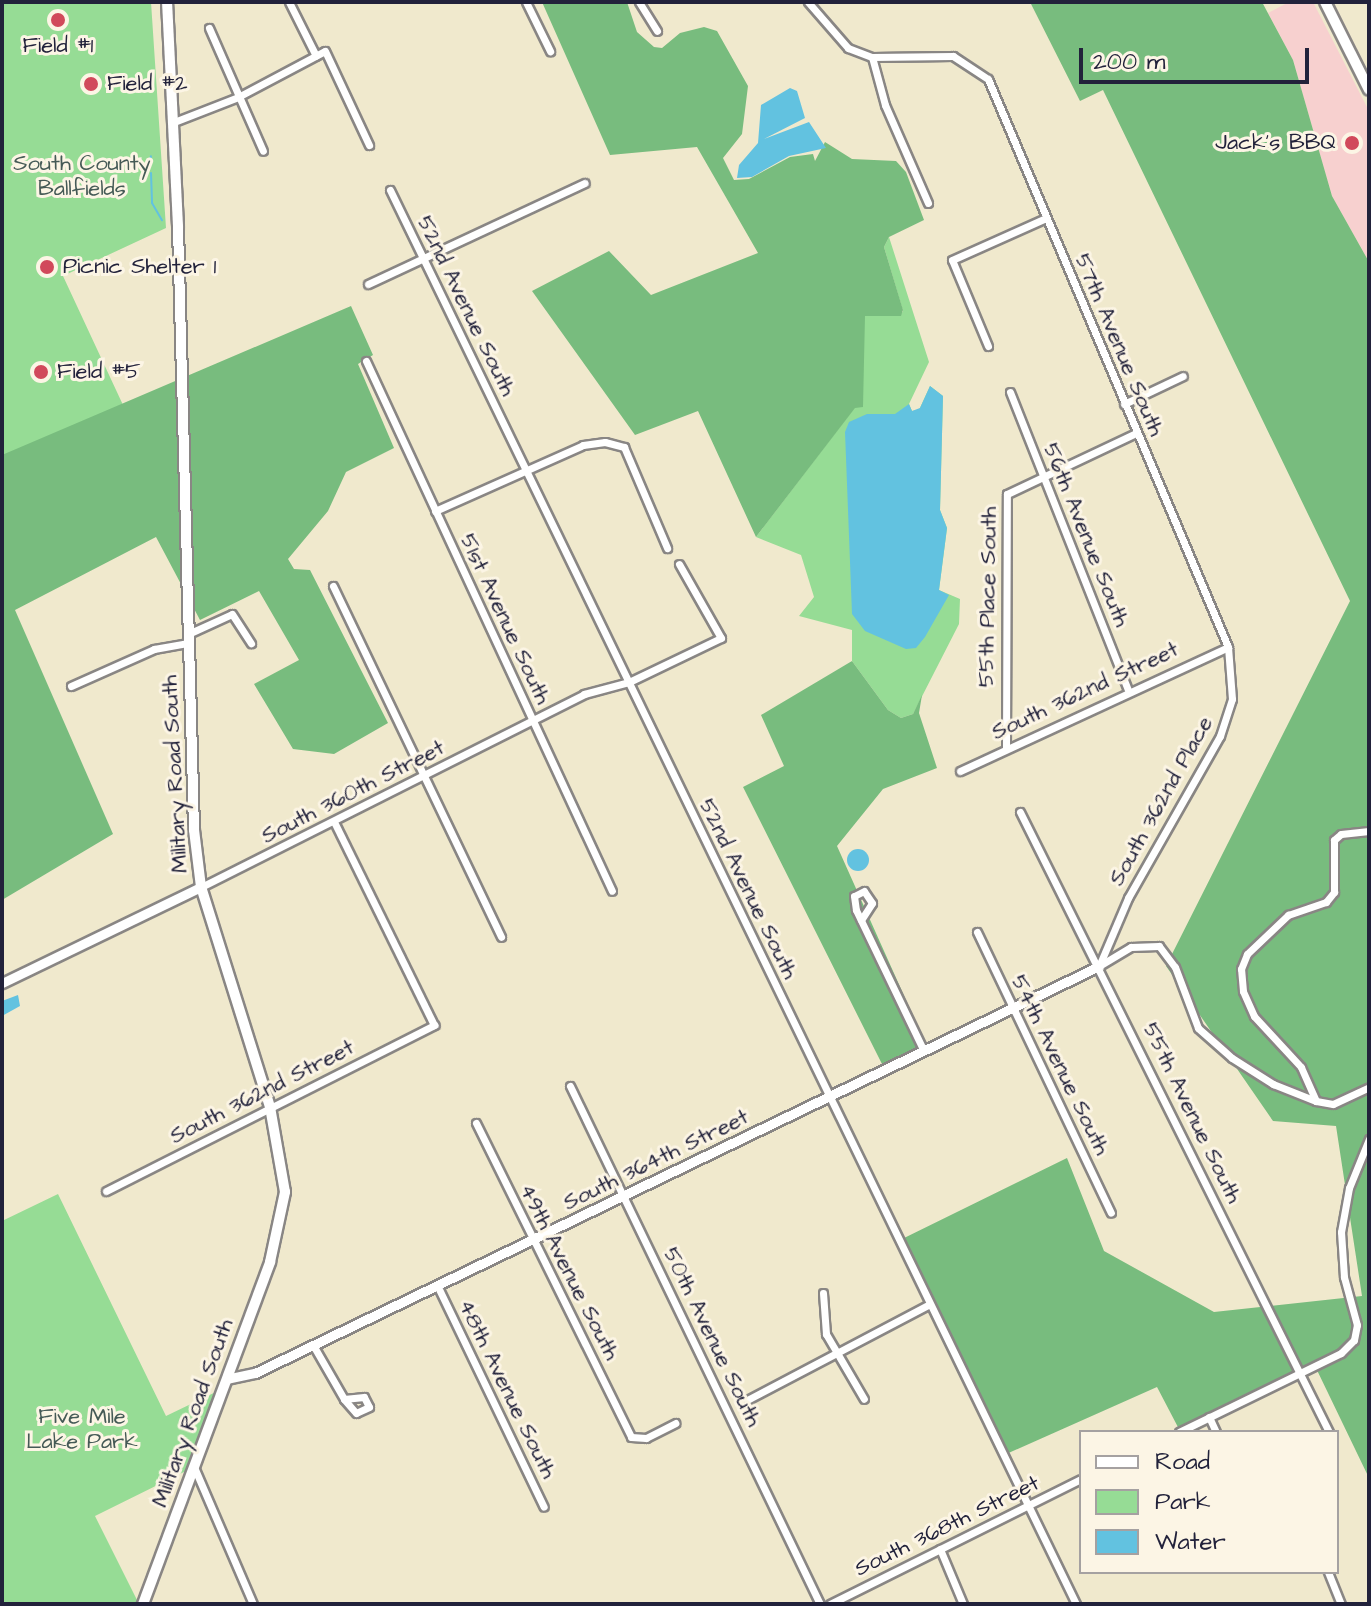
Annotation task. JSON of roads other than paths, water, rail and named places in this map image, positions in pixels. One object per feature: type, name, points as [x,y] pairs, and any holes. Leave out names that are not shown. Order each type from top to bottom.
[{"type":"main road","name":"Military Road South","points":[[143,1604],[282,1216],[285,1174],[270,1107],[201,887],[192,793],[174,122],[167,2]]},
{"type":"main road","points":[[1325,2],[1369,90]]},
{"type":"street","points":[[289,2],[316,56]]},
{"type":"street","points":[[526,2],[550,51]]},
{"type":"street","points":[[639,2],[657,31]]},
{"type":"street","points":[[808,2],[840,44],[872,57],[885,105],[928,203]]},
{"type":"street","points":[[209,28],[263,151]]},
{"type":"street","points":[[174,122],[238,97],[325,51],[369,145]]},
{"type":"street","name":"57th Avenue South","points":[[872,57],[953,56],[969,62],[988,79],[1228,647]]},
{"type":"street","points":[[368,284],[421,258],[465,242],[585,183]]},
{"type":"street","name":"52nd Avenue South","points":[[390,190],[1076,1604]]},
{"type":"street","points":[[988,346],[952,260],[1046,218]]},
{"type":"street","name":"51st Avenue South","points":[[366,361],[612,891]]},
{"type":"street","points":[[1124,404],[1183,376]]},
{"type":"street","name":"56th Avenue South","points":[[1010,392],[1129,692]]},
{"type":"street","points":[[1043,476],[1136,433]]},
{"type":"street","points":[[435,511],[583,445],[605,442],[624,447],[667,548]]},
{"type":"street","name":"55th Place South","points":[[1006,748],[1007,494],[1043,476]]},
{"type":"street","name":"South 360th Street","points":[[2,983],[334,822],[584,694],[629,682],[721,638],[679,564]]},
{"type":"street","points":[[333,586],[501,937]]},
{"type":"street","points":[[71,686],[154,649],[188,639],[232,614],[251,643]]},
{"type":"street","name":"South 362nd Street","points":[[960,771],[1006,748],[1037,739],[1129,692],[1228,647]]},
{"type":"street","name":"South 362nd Place","points":[[1099,966],[1128,898],[1220,736],[1232,699],[1228,647]]},
{"type":"street","name":"55th Avenue South","points":[[1020,812],[1328,1430]]},
{"type":"street","name":"South 362nd Street","points":[[106,1191],[434,1025],[334,822]]},
{"type":"street","points":[[1316,1101],[1301,1067],[1254,1016],[1243,991],[1241,969],[1247,954],[1288,915],[1326,902],[1334,892],[1334,840],[1341,834],[1369,831]]},
{"type":"street","points":[[861,920],[923,1049]]},
{"type":"street","name":"54th Avenue South","points":[[977,932],[1111,1213]]},
{"type":"street","points":[[1099,966],[1131,947],[1159,946],[1175,967],[1193,1019],[1205,1036],[1266,1080],[1316,1101],[1333,1104],[1365,1096],[1369,1087]]},
{"type":"street","name":"South 364th Street","points":[[226,1379],[255,1373],[1099,966]]},
{"type":"street","name":"50th Avenue South","points":[[570,1086],[820,1604]]},
{"type":"street","name":"49th Avenue South","points":[[476,1123],[531,1240],[631,1437],[646,1438],[675,1423]]},
{"type":"street","points":[[1183,1430],[1346,1349],[1357,1335],[1341,1232],[1349,1188],[1369,1139]]},
{"type":"street","name":"48th Avenue South","points":[[437,1285],[544,1507]]},
{"type":"street","points":[[823,1293],[826,1334],[840,1350],[864,1399]]},
{"type":"street","points":[[749,1399],[930,1304]]},
{"type":"street","points":[[313,1345],[344,1399]]},
{"type":"street","points":[[1209,1417],[1215,1430]]},
{"type":"street","points":[[194,1467],[253,1604]]},
{"type":"street","name":"South 368th Street","points":[[830,1604],[1079,1480]]},
{"type":"street","points":[[940,1549],[963,1604]]},
{"type":"street","points":[[1329,1574],[1341,1604]]},
{"type":"water","points":[[790,88],[797,91],[805,118],[764,139],[809,122],[826,148],[789,156],[752,177],[737,178],[739,165],[758,143],[761,105]]},
{"type":"water","points":[[930,386],[943,396],[940,510],[947,528],[939,590],[949,595],[925,637],[916,648],[906,649],[865,631],[852,614],[845,432],[849,422],[867,414],[895,414],[909,404],[912,411],[920,408]]},
{"type":"water","points":[[858,849],[866,852],[869,860],[866,868],[858,871],[850,868],[847,860],[850,852]]},
{"type":"water","points":[[18,995],[20,1006],[2,1016],[2,1001]]},
{"type":"waterway","points":[[149,167],[151,156]]},
{"type":"waterway","points":[[151,173],[152,203],[162,220]]},
{"type":"place","name":"Field #1","points":[[58,20]]},
{"type":"place","name":"Field #2","points":[[91,84]]},
{"type":"place","name":"Jack's BBQ","points":[[1352,143]]},
{"type":"place","name":"Picnic Shelter 1","points":[[47,267]]},
{"type":"place","name":"Field #5","points":[[41,372]]},
{"type":"park label","name":"South County Ballfields","points":[[82,176]]},
{"type":"park label","name":"Five Mile Lake Park","points":[[82,1428]]}]
